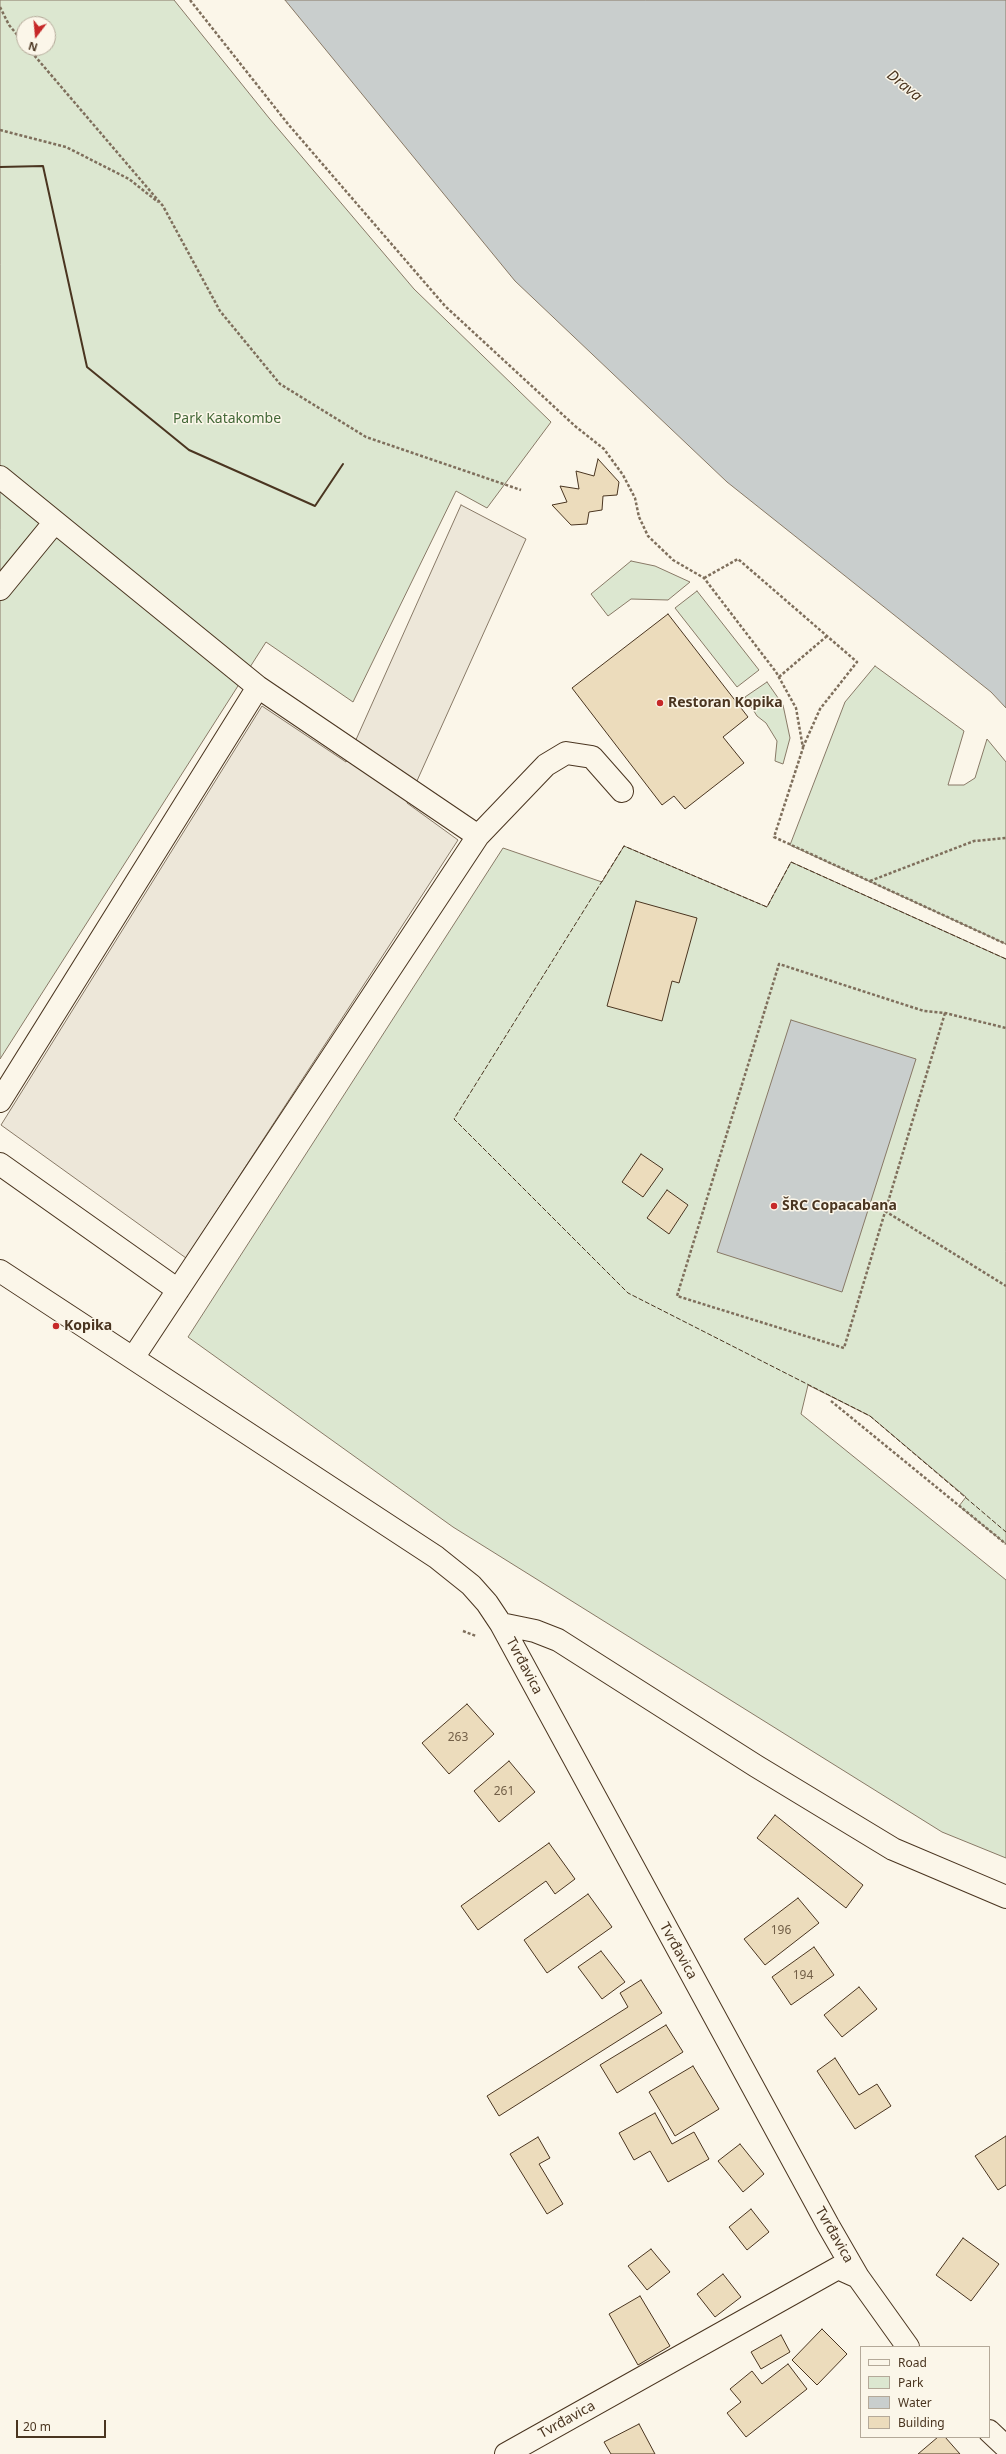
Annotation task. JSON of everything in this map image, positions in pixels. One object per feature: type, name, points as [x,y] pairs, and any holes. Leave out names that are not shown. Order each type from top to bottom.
[{"type":"street","points":[[0,477],[54,523],[258,687],[478,836]]},
{"type":"street","points":[[0,589],[54,523]]},
{"type":"street","points":[[0,1101],[258,687]]},
{"type":"street","points":[[133,1358],[478,836],[546,765],[566,752],[592,757],[622,791]]},
{"type":"street","points":[[0,1164],[178,1290]]},
{"type":"street","name":"Tvrđavica","points":[[0,1271],[436,1557],[471,1584],[501,1624],[858,2277],[907,2346]]},
{"type":"street","points":[[501,1624],[535,1631],[558,1640],[756,1766],[893,1849],[1006,1897]]},
{"type":"street","name":"Tvrđavica","points":[[506,2454],[838,2268],[858,2277]]},
{"type":"street","points":[[990,2433],[1006,2447]]},
{"type":"path","points":[[190,0],[288,124],[445,306],[575,426],[604,449],[623,475],[635,498],[639,517],[648,536],[674,560],[704,578],[779,677],[796,708],[803,748]]},
{"type":"path","points":[[0,7],[9,25],[16,33]]},
{"type":"path","points":[[35,56],[162,206],[220,311],[280,384],[366,437],[521,490]]},
{"type":"path","points":[[0,130],[66,147],[129,179],[162,206]]},
{"type":"path","points":[[704,578],[738,559],[857,662],[820,708],[803,748],[774,837],[1006,944]]},
{"type":"path","points":[[779,677],[827,636]]},
{"type":"path","points":[[870,881],[974,841],[1006,838]]},
{"type":"path","points":[[945,1013],[844,1348],[677,1296],[779,964],[924,1011],[945,1013],[1006,1028]]},
{"type":"path","points":[[885,1211],[1006,1286]]},
{"type":"path","points":[[830,1401],[1006,1544]]},
{"type":"green space","name":"Park Katakombe","points":[[0,0],[174,0],[269,118],[414,289],[551,422],[487,508],[456,491],[353,702],[266,642],[0,1059]]},
{"type":"green space","points":[[631,561],[655,566],[690,582],[668,600],[631,599],[608,616],[591,594]]},
{"type":"green space","points":[[697,591],[759,670],[737,687],[675,608]]},
{"type":"green space","points":[[875,666],[964,731],[948,785],[964,785],[975,778],[987,739],[1006,762],[1006,944],[790,845],[845,702]]},
{"type":"green space","points":[[767,682],[783,705],[790,738],[783,764],[775,761],[777,741],[766,723],[757,716],[745,697]]},
{"type":"green space","points":[[624,846],[767,907],[791,862],[1006,959],[1006,1544],[959,1506],[966,1497],[870,1416],[808,1385],[801,1414],[1006,1580],[1006,1858],[942,1832],[453,1527],[188,1337],[503,848],[602,882]]},
{"type":"shaded area","points":[[461,505],[526,539],[407,803],[458,840],[186,1258],[1,1125],[262,706],[346,762]]},
{"type":"water","name":"Drava","points":[[285,0],[1006,0],[1006,708],[991,692],[727,482],[515,281]]},
{"type":"water","points":[[791,1020],[916,1059],[842,1292],[717,1252]]},
{"type":"building","points":[[598,459],[619,482],[617,495],[603,496],[602,510],[589,512],[587,524],[571,525],[552,505],[567,502],[560,486],[579,489],[576,471],[594,476]]},
{"type":"building","name":"Restoran Kopika","points":[[668,614],[748,717],[723,737],[744,763],[685,809],[674,796],[662,805],[572,688]]},
{"type":"building","points":[[636,901],[697,918],[679,983],[672,981],[662,1021],[607,1006]]},
{"type":"building","points":[[641,1154],[663,1169],[643,1197],[622,1182]]},
{"type":"building","points":[[667,1190],[688,1205],[669,1234],[647,1218]]},
{"type":"building","points":[[467,1704],[494,1734],[449,1774],[422,1743]]},
{"type":"building","points":[[509,1761],[535,1792],[499,1822],[474,1791]]},
{"type":"building","points":[[775,1815],[863,1885],[846,1908],[757,1838]]},
{"type":"building","points":[[549,1843],[575,1879],[555,1894],[546,1881],[478,1930],[461,1906]]},
{"type":"building","points":[[588,1894],[612,1927],[547,1973],[524,1940]]},
{"type":"building","points":[[798,1898],[819,1923],[765,1965],[744,1939]]},
{"type":"building","points":[[814,1947],[834,1975],[791,2005],[772,1977]]},
{"type":"building","points":[[601,1951],[625,1982],[602,1999],[578,1967]]},
{"type":"building","points":[[641,1980],[662,2013],[499,2116],[487,2096],[628,2007],[620,1993]]},
{"type":"building","points":[[859,1987],[877,2009],[842,2037],[824,2015]]},
{"type":"building","points":[[666,2025],[683,2052],[617,2093],[600,2065]]},
{"type":"building","points":[[835,2058],[859,2095],[877,2084],[891,2106],[855,2129],[817,2071]]},
{"type":"building","points":[[693,2066],[719,2109],[675,2136],[649,2092]]},
{"type":"building","points":[[655,2113],[672,2144],[694,2132],[709,2159],[668,2182],[650,2151],[634,2160],[619,2133]]},
{"type":"building","points":[[1006,2136],[1006,2185],[998,2190],[975,2156]]},
{"type":"building","points":[[538,2137],[550,2158],[539,2164],[563,2204],[547,2214],[510,2154]]},
{"type":"building","points":[[740,2144],[764,2174],[743,2192],[718,2161]]},
{"type":"building","points":[[751,2209],[769,2232],[747,2250],[729,2227]]},
{"type":"building","points":[[963,2238],[999,2264],[971,2301],[936,2275]]},
{"type":"building","points":[[651,2249],[670,2272],[647,2290],[628,2266]]},
{"type":"building","points":[[723,2274],[741,2297],[715,2317],[697,2294]]},
{"type":"building","points":[[640,2296],[670,2346],[638,2365],[609,2314]]},
{"type":"building","points":[[822,2329],[847,2354],[817,2385],[792,2360]]},
{"type":"building","points":[[781,2335],[790,2352],[761,2369],[751,2352]]},
{"type":"building","points":[[788,2364],[807,2389],[746,2437],[727,2413],[741,2402],[730,2389],[752,2371],[762,2384]]},
{"type":"building","points":[[639,2424],[655,2454],[611,2454],[604,2442]]},
{"type":"building","points":[[937,2438],[946,2438],[960,2454],[918,2454]]},
{"type":"fence","points":[[1006,959],[791,862],[767,907],[624,846],[454,1119],[628,1293],[870,1416],[1006,1532]]},
{"type":"wall","points":[[0,167],[43,166],[87,367],[189,450],[315,506],[343,464]]},
{"type":"place","name":"Restoran Kopika","points":[[660,703]]},
{"type":"place","name":"ŠRC Copacabana","points":[[774,1206]]},
{"type":"place","name":"Kopika","points":[[56,1326]]}]
